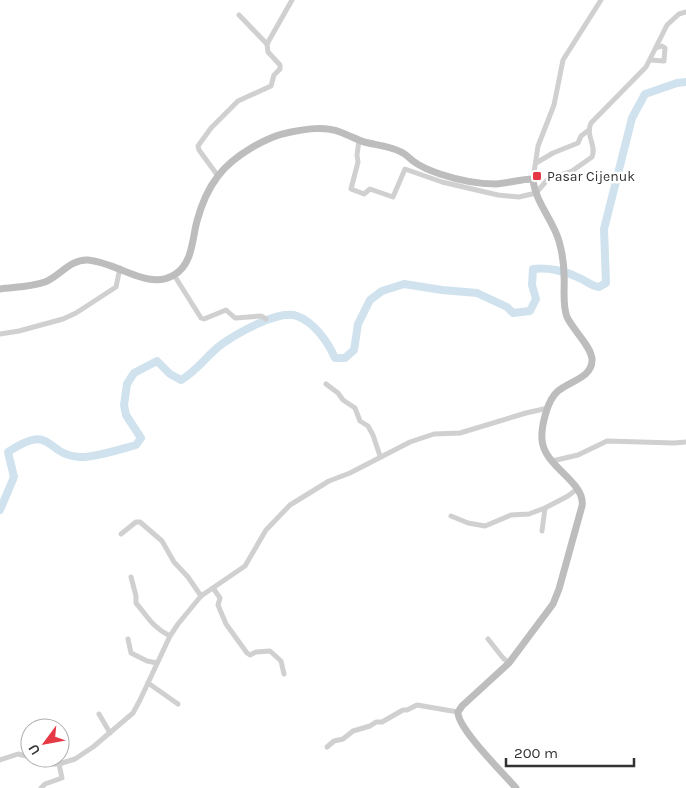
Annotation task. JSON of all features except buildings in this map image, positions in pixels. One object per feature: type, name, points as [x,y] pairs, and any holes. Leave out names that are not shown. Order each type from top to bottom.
[{"type":"main road","points":[[0,289],[43,283],[81,260],[120,268],[153,280],[162,280],[174,275],[187,262],[203,203],[218,176],[228,165],[257,145],[268,139],[290,132],[309,129],[328,129],[341,132],[358,146],[400,151],[419,165],[438,174],[478,183],[498,184],[534,179],[536,193],[556,233],[564,268],[566,315],[590,352],[592,362],[587,374],[563,387],[555,394],[542,428],[542,441],[545,450],[582,496],[582,506],[559,589],[545,617],[509,663],[462,706],[458,712],[460,720],[477,745],[516,788]]},
{"type":"street","points":[[267,44],[292,0]]},
{"type":"street","points":[[534,179],[538,146],[554,105],[564,60],[600,0]]},
{"type":"street","points":[[358,146],[358,162],[352,189],[364,194],[370,189],[393,197],[405,169],[442,182],[498,195],[519,197],[536,193],[548,179],[572,171],[592,157],[594,147],[589,136],[591,123],[626,89],[651,60],[667,25],[680,14],[686,12]]},
{"type":"street","points":[[218,176],[198,146],[211,128],[238,100],[270,86],[274,75],[280,69],[280,65],[268,52],[267,44],[240,15]]},
{"type":"street","points":[[651,60],[664,61],[665,48],[662,46],[656,48]]},
{"type":"street","points":[[536,163],[578,143],[581,136],[589,130]]},
{"type":"street","points":[[0,334],[46,324],[76,313],[116,286],[120,268]]},
{"type":"street","points":[[174,275],[201,318],[226,310],[235,318],[262,316],[266,319]]},
{"type":"street","points":[[326,384],[355,408],[360,421],[368,426],[373,435],[380,456]]},
{"type":"street","points":[[70,761],[75,759],[110,733],[133,713],[170,636],[201,596],[245,566],[266,530],[290,506],[329,482],[350,473],[380,456],[427,436],[460,433],[518,415],[549,408]]},
{"type":"street","points":[[552,461],[578,455],[607,441],[686,442]]},
{"type":"street","points":[[452,516],[468,523],[485,526],[511,515],[529,514],[545,508],[577,489]]},
{"type":"street","points":[[542,531],[545,508]]},
{"type":"street","points":[[121,534],[131,525],[140,522],[162,542],[174,562],[188,577],[201,596]]},
{"type":"street","points":[[131,577],[136,602],[146,613],[150,623],[170,636]]},
{"type":"street","points":[[214,588],[220,598],[218,604],[226,624],[247,654],[270,652],[282,661],[284,674]]},
{"type":"street","points":[[128,639],[131,653],[158,663]]},
{"type":"street","points":[[488,639],[502,658],[509,663]]},
{"type":"street","points":[[148,683],[178,704]]},
{"type":"street","points":[[327,747],[353,731],[370,726],[376,722],[382,722],[403,710],[417,705],[458,712]]},
{"type":"street","points":[[98,714],[110,733]]},
{"type":"street","points":[[0,760],[20,754]]},
{"type":"street","points":[[41,788],[45,784],[62,778],[60,768]]},
{"type":"waterway","points":[[0,510],[14,477],[8,452],[23,443],[33,440],[47,442],[59,451],[79,457],[99,455],[136,445],[141,438],[126,415],[124,405],[127,384],[134,373],[157,361],[170,374],[181,380],[222,344],[237,334],[269,319],[289,315],[303,319],[315,328],[335,358],[345,358],[354,350],[358,324],[370,300],[382,291],[404,284],[477,293],[507,307],[513,313],[530,311],[536,299],[532,285],[533,269],[561,271],[599,287],[606,283],[604,229],[632,118],[645,94],[677,83],[686,82]]},
{"type":"place","name":"Pasar Cijenuk","points":[[537,176]]}]
